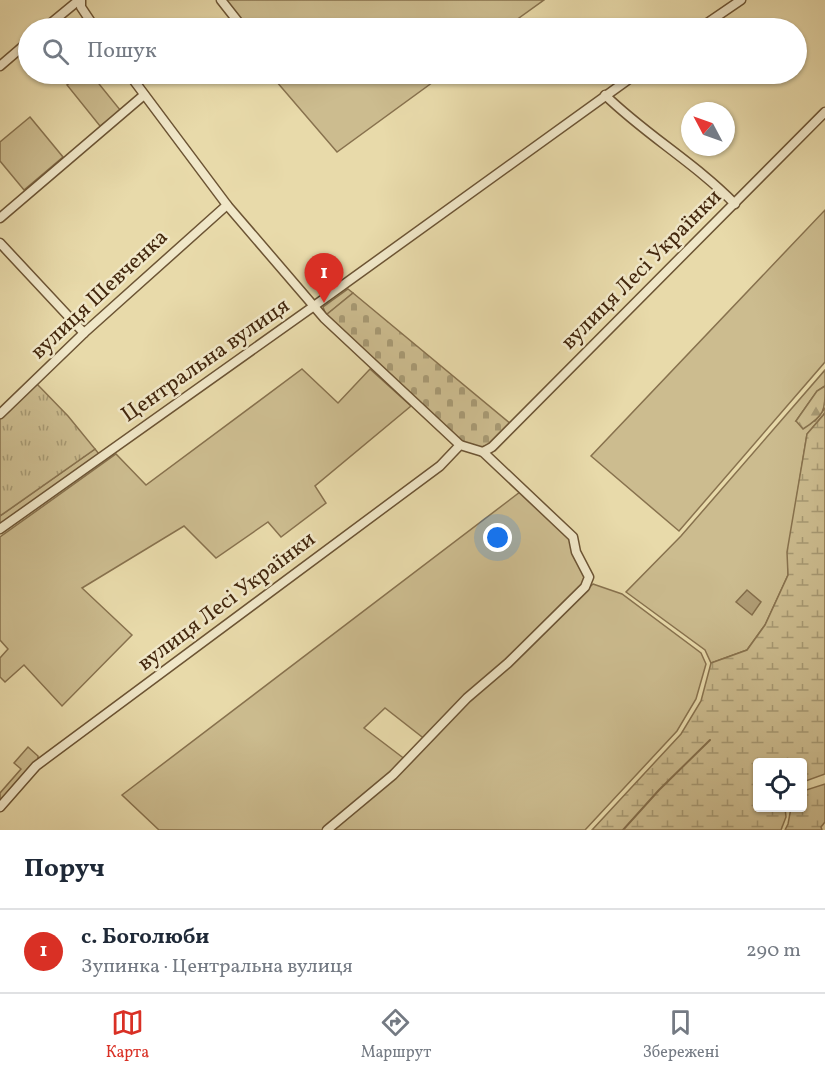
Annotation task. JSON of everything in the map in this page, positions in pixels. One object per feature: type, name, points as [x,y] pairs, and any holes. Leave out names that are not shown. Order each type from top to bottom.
[{"type":"street","points":[[58,18],[80,0]]},
{"type":"street","points":[[80,0],[81,7],[88,18]]},
{"type":"street","points":[[221,0],[235,18]]},
{"type":"street","points":[[715,18],[741,0]]},
{"type":"street","points":[[0,66],[18,51]]},
{"type":"street","points":[[136,84],[227,205],[324,318],[460,445],[483,452],[573,537],[576,552],[588,577],[585,587],[508,663],[467,698],[393,775],[327,830]]},
{"type":"street","name":"Центральна вулиця","points":[[0,529],[621,84]]},
{"type":"street","points":[[0,218],[144,94]]},
{"type":"street","points":[[605,95],[631,120],[710,179],[735,204]]},
{"type":"street","name":"вулиця Лесі Українки","points":[[483,452],[518,421],[825,112]]},
{"type":"street","name":"вулиця Шевченка","points":[[0,414],[84,333],[227,205]]},
{"type":"street","points":[[0,243],[84,333]]},
{"type":"street","name":"вулиця Лесі Українки","points":[[0,807],[36,766],[440,466],[460,445]]},
{"type":"green space","points":[[219,0],[544,0],[519,18],[232,18]]},
{"type":"green space","points":[[99,84],[121,111],[100,126],[67,85]]},
{"type":"green space","points":[[279,84],[430,84],[337,152]]},
{"type":"green space","points":[[30,117],[63,157],[24,190],[0,161],[0,142]]},
{"type":"green space","points":[[825,210],[825,362],[679,531],[591,456]]},
{"type":"green space","points":[[348,289],[353,293],[326,315],[323,307]]},
{"type":"green space","points":[[353,293],[511,424],[488,445],[477,447],[460,442],[326,315]]},
{"type":"green space","points":[[302,369],[338,403],[370,369],[411,406],[315,486],[326,503],[281,537],[268,522],[216,558],[184,526],[82,588],[132,635],[62,706],[24,665],[5,682],[0,677],[0,658],[8,649],[0,640],[0,537],[116,454],[146,485]]},
{"type":"green space","points":[[825,370],[825,386],[817,391],[796,421],[815,421],[825,408],[825,413],[807,434],[788,552],[788,575],[765,625],[747,650],[711,663],[705,650],[626,592],[681,536]]},
{"type":"green space","points":[[36,383],[68,416],[95,449],[0,516],[0,418]]},
{"type":"green space","points":[[825,386],[824,407],[820,416],[803,429],[796,421],[817,391]]},
{"type":"green space","points":[[825,413],[825,774],[807,781],[807,758],[753,758],[753,812],[785,812],[781,830],[592,830],[681,734],[701,701],[711,663],[747,650],[765,625],[788,575],[787,552],[807,434]]},
{"type":"green space","points":[[95,449],[99,454],[0,524],[0,516]]},
{"type":"green space","points":[[520,492],[570,538],[586,577],[583,585],[426,740],[385,708],[364,728],[406,760],[323,830],[159,830],[122,795]]},
{"type":"green space","points":[[593,584],[622,594],[701,653],[706,664],[696,699],[677,731],[585,830],[331,830],[395,777],[469,700]]},
{"type":"green space","points":[[28,747],[38,756],[38,760],[0,801],[0,793],[21,769],[14,763]]},
{"type":"green space","points":[[825,784],[825,822],[821,827],[822,830],[785,830],[790,812],[807,812],[807,790]]},
{"type":"shaded area","points":[[747,590],[761,602],[752,615],[736,602]]},
{"type":"waterway","points":[[623,830],[659,790],[710,740]]},
{"type":"place","name":"с. Боголюби","points":[[324,303]]}]
